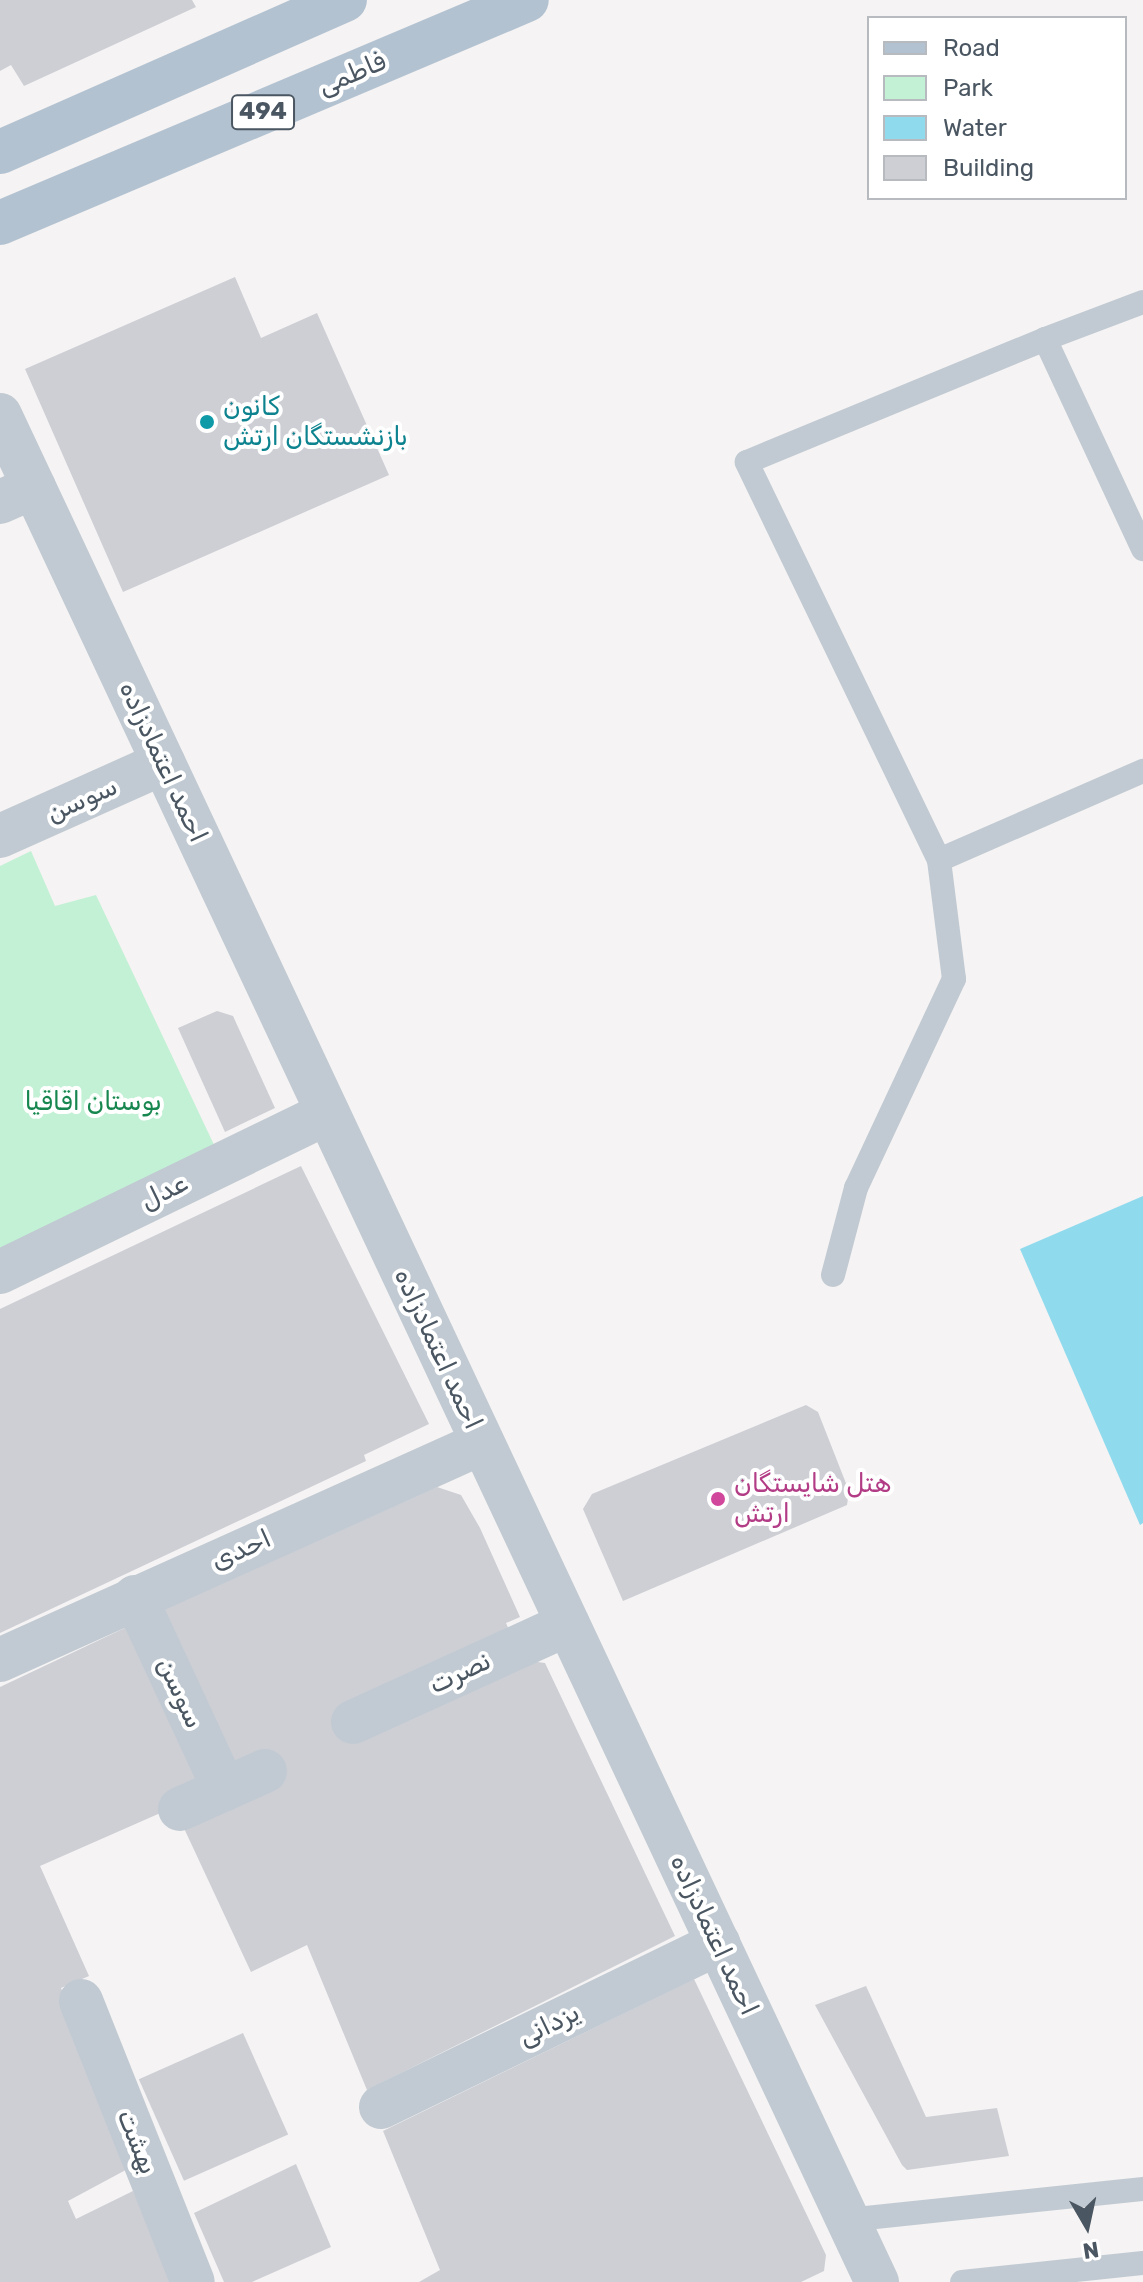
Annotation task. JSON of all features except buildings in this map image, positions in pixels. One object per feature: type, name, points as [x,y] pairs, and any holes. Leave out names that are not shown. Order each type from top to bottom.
[{"type":"main road","name":"494","points":[[0,152],[345,0]]},
{"type":"main road","name":"فاطمی","points":[[0,223],[527,0]]},
{"type":"street","name":"احمد اعتمادزاده","points":[[0,415],[17,495],[163,763],[877,2282]]},
{"type":"street","name":"سوسن","points":[[0,836],[163,763]]},
{"type":"street","name":"عدل","points":[[0,1272],[327,1113]]},
{"type":"street","name":"احدی","points":[[0,1660],[482,1443]]},
{"type":"street","name":"سوسن","points":[[135,1597],[224,1789]]},
{"type":"street","name":"نصرت","points":[[353,1722],[568,1624]]},
{"type":"street","points":[[180,1809],[265,1771]]},
{"type":"street","name":"یزدانی","points":[[381,2107],[718,1943]]},
{"type":"street","name":"بهشت","points":[[81,2001],[193,2282]]},
{"type":"lane","points":[[833,1275],[856,1188],[954,979],[939,860],[747,462],[1045,339],[1143,302]]},
{"type":"lane","points":[[1045,339],[1143,549]]},
{"type":"lane","points":[[939,860],[1143,771]]},
{"type":"lane","points":[[847,2220],[1143,2189]]},
{"type":"lane","points":[[962,2282],[1143,2263]]},
{"type":"green space","name":"بوستان اقاقیا","points":[[31,851],[55,906],[96,895],[216,1149],[0,1249],[0,866]]},
{"type":"water","points":[[1143,1196],[1143,1523],[1140,1525],[1020,1249]]},
{"type":"place","name":"کانون بازنشستگان ارتش","points":[[207,422]]},
{"type":"place","name":"هتل شایستگان ارتش","points":[[718,1499]]}]
